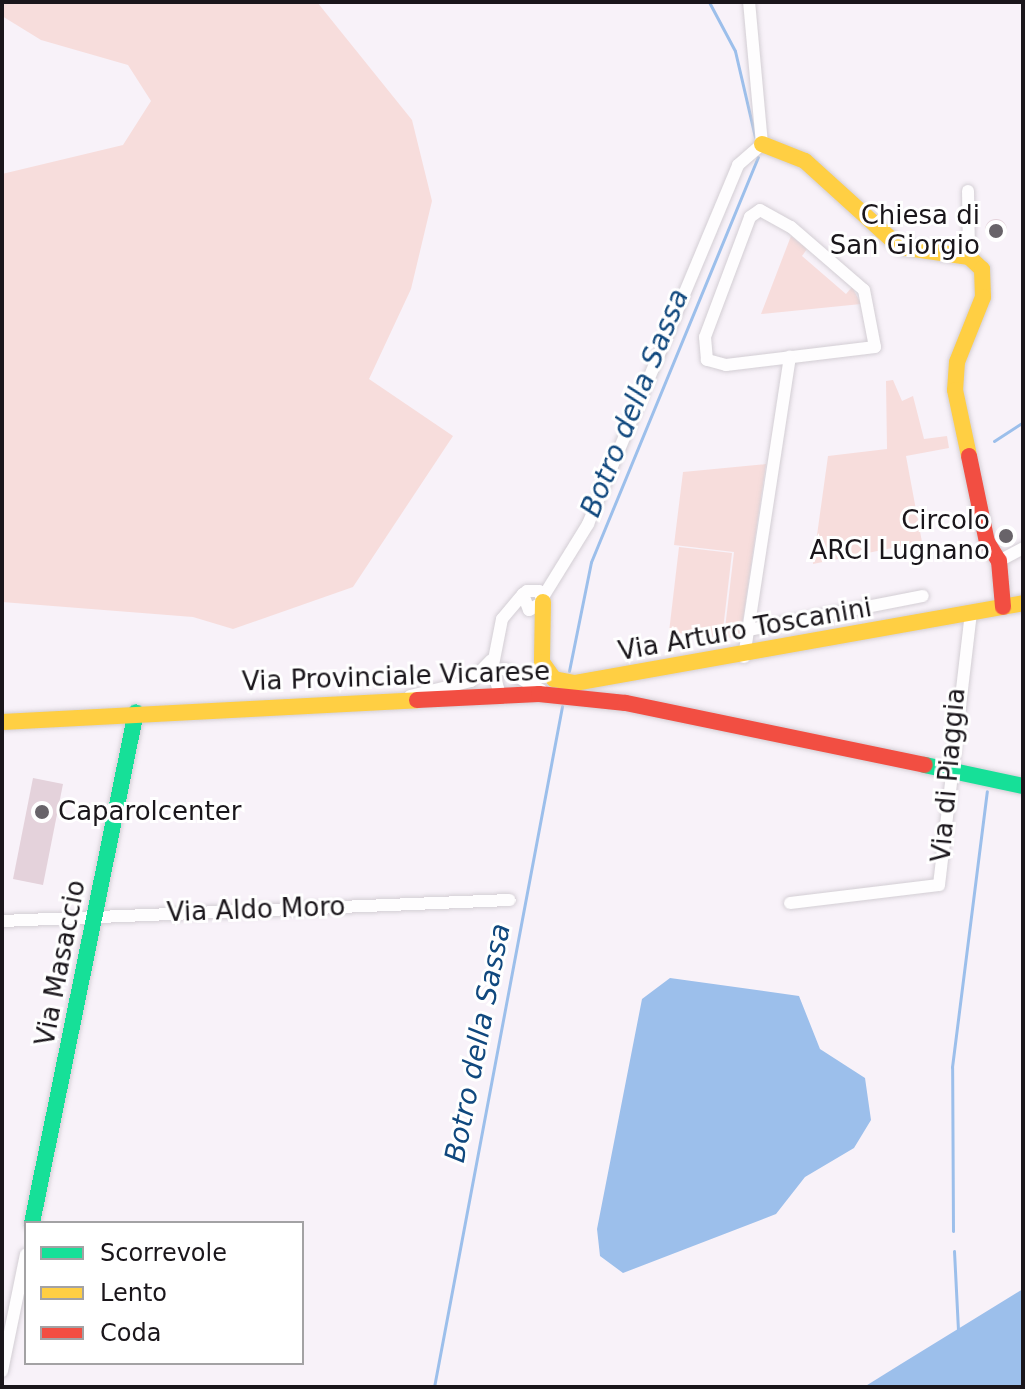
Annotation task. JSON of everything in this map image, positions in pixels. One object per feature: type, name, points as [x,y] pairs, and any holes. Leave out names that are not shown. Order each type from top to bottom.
[{"type":"street","points":[[749,2],[762,144]]},
{"type":"street","points":[[762,144],[805,161],[900,247],[969,257],[984,273],[983,297],[957,362],[955,390],[987,542],[999,561],[1003,607]]},
{"type":"street","points":[[500,694],[493,657],[508,612],[533,600],[588,524],[738,165],[762,144]]},
{"type":"street","points":[[968,191],[969,257]]},
{"type":"street","points":[[760,210],[791,227],[864,290],[875,347],[790,357],[716,364],[703,349],[750,217],[760,210]]},
{"type":"street","points":[[744,657],[790,357]]},
{"type":"street","points":[[999,561],[1023,548]]},
{"type":"street","points":[[749,630],[923,596]]},
{"type":"street","name":"Via Arturo Toscanini","points":[[533,600],[541,624],[542,662],[560,681],[744,657],[1023,603]]},
{"type":"street","name":"Via di Piaggia","points":[[790,903],[939,885],[948,771],[971,613]]},
{"type":"street","points":[[499,635],[504,669],[500,694]]},
{"type":"street","points":[[403,698],[471,681],[493,657]]},
{"type":"street","points":[[504,669],[524,686],[580,697]]},
{"type":"street","name":"Via Provinciale Vicarese","points":[[2,722],[403,698],[500,694],[580,697],[1023,786]]},
{"type":"street","name":"Via Masaccio","points":[[32,1221],[136,712]]},
{"type":"street","name":"Via Aldo Moro","points":[[2,921],[510,900]]},
{"type":"street","points":[[3,1363],[24,1263]]},
{"type":"shaded area","points":[[2,2],[317,2],[412,120],[432,201],[411,289],[369,379],[453,436],[353,587],[233,629],[193,617],[2,602],[2,174],[123,145],[151,101],[128,65],[41,40],[2,16]]},
{"type":"shaded area","points":[[791,236],[807,249],[802,256],[846,294],[852,287],[861,304],[761,314]]},
{"type":"shaded area","points":[[893,380],[902,401],[913,396],[924,439],[947,436],[949,448],[906,456],[922,542],[813,564],[828,456],[887,449],[886,381]]},
{"type":"shaded area","points":[[766,464],[740,639],[724,637],[734,552],[674,545],[683,472]]},
{"type":"shaded area","points":[[679,547],[732,553],[722,638],[669,632]]},
{"type":"water","points":[[670,978],[799,996],[820,1049],[865,1078],[871,1120],[854,1148],[805,1177],[776,1214],[623,1273],[600,1256],[597,1229],[642,999]]},
{"type":"water","points":[[1023,1289],[1023,1387],[864,1387],[901,1364]]},
{"type":"building","name":"Chiesa di San Giorgio","points":[[996,219],[1004,222],[1007,230],[1004,238],[996,241],[988,238],[985,230],[988,222]]},
{"type":"building","name":"Caparolcenter","points":[[33,778],[63,784],[43,885],[13,879]]},
{"type":"waterway","name":"Botro della Sassa","points":[[709,2],[735,51],[755,137]]},
{"type":"waterway","name":"Botro della Sassa","points":[[569,671],[591,562],[758,157]]},
{"type":"waterway","points":[[994,441],[1023,422]]},
{"type":"waterway","name":"Botro della Sassa","points":[[434,1387],[562,706]]},
{"type":"waterway","points":[[953,1231],[952,1067],[987,791]]},
{"type":"waterway","points":[[954,1251],[958,1329]]},
{"type":"traffic: fast","points":[[32,1221],[136,712]]},
{"type":"traffic: fast","points":[[925,765],[1023,786]]},
{"type":"traffic: slow","points":[[762,144],[805,161],[900,247],[969,257],[982,269],[983,297],[957,362],[955,390],[969,456]]},
{"type":"traffic: slow","points":[[543,602],[542,662],[554,679],[575,683],[1023,603]]},
{"type":"traffic: slow","points":[[2,722],[417,700]]},
{"type":"traffic: jam","points":[[969,456],[987,542],[999,561],[1003,607]]},
{"type":"traffic: jam","points":[[417,700],[539,694],[626,703],[925,765]]},
{"type":"place","name":"Chiesa di San Giorgio","points":[[996,231]]},
{"type":"place","name":"Circolo ARCI Lugnano","points":[[1006,536]]},
{"type":"place","name":"Caparolcenter","points":[[42,812]]}]
